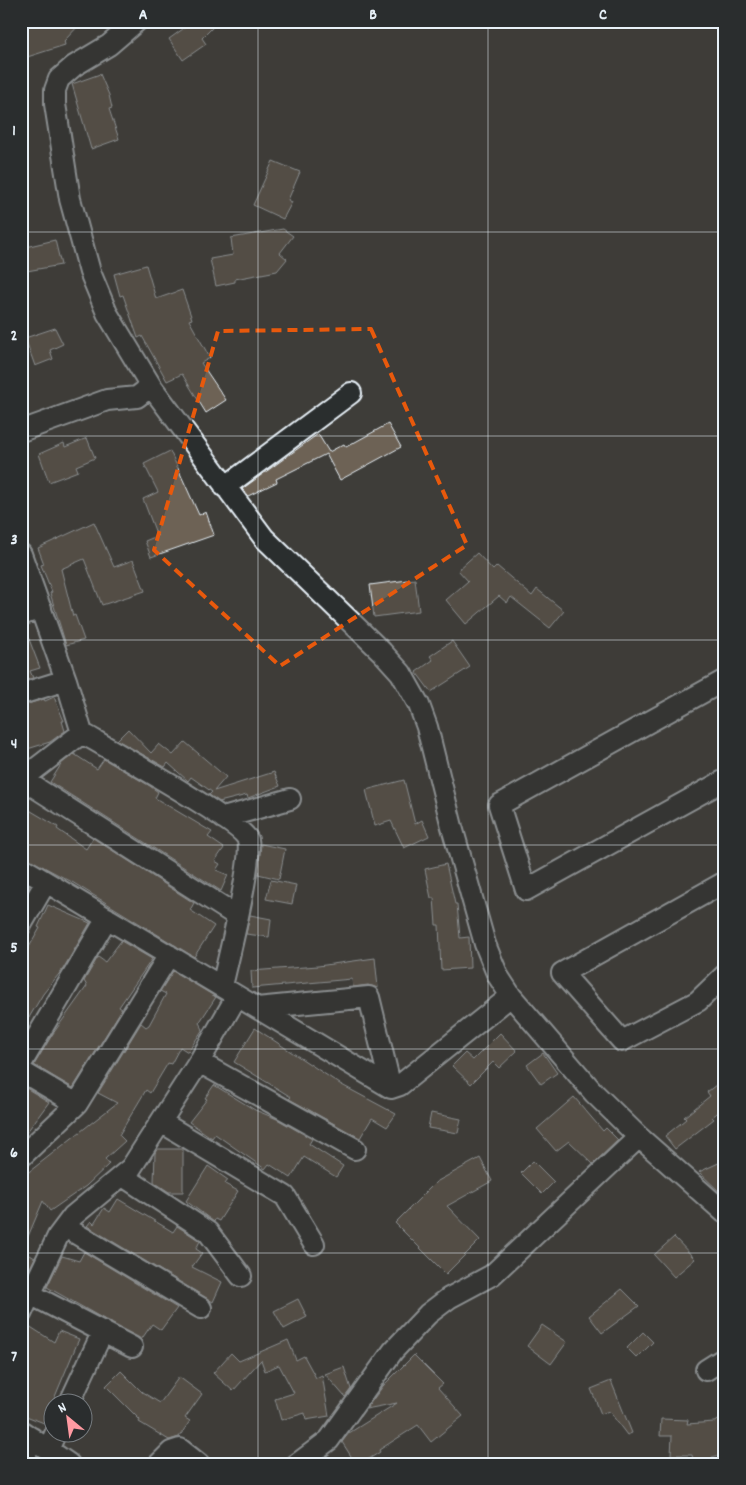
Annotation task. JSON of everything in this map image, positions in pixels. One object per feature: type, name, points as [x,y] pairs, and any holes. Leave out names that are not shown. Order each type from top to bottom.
[{"type":"street","points":[[137,21],[108,45],[74,66],[59,79],[55,90],[54,104],[70,199],[90,272],[107,314],[151,386],[225,487],[280,555],[382,652],[401,673],[419,705],[427,727],[452,827],[486,944],[498,976],[511,996],[594,1093],[638,1137],[725,1213]]},
{"type":"street","points":[[21,431],[107,400],[138,397],[151,386]]},
{"type":"street","points":[[225,487],[351,393]]},
{"type":"street","points":[[21,554],[66,680],[82,733],[223,818],[246,835],[249,846],[237,916],[230,991],[199,1062],[161,1122],[123,1176],[73,1216],[58,1236],[21,1314]]},
{"type":"street","points":[[21,615],[41,608]]},
{"type":"street","points":[[21,694],[66,680]]},
{"type":"street","points":[[725,680],[499,805],[526,890],[725,780]]},
{"type":"street","points":[[82,733],[22,780],[237,916]]},
{"type":"street","points":[[223,818],[290,799]]},
{"type":"street","points":[[21,867],[391,1088],[400,1085],[511,996]]},
{"type":"street","points":[[21,925],[46,882]]},
{"type":"street","points":[[725,882],[562,972],[622,1041],[698,1001],[725,976]]},
{"type":"street","points":[[21,1064],[107,918]]},
{"type":"street","points":[[22,1155],[77,1104],[169,955]]},
{"type":"street","points":[[257,1008],[369,997],[391,1088]]},
{"type":"street","points":[[199,1062],[355,1149]]},
{"type":"street","points":[[21,1071],[77,1104]]},
{"type":"street","points":[[161,1122],[285,1196],[314,1244]]},
{"type":"street","points":[[297,1464],[329,1440],[394,1350],[428,1314],[449,1298],[492,1274],[638,1137]]},
{"type":"street","points":[[123,1176],[208,1232],[241,1276]]},
{"type":"street","points":[[65,1227],[201,1308]]},
{"type":"street","points":[[30,1294],[132,1347]]},
{"type":"street","points":[[75,1392],[103,1331]]},
{"type":"street","points":[[706,1370],[725,1358]]},
{"type":"street","points":[[22,1464],[26,1434],[42,1438]]},
{"type":"street","points":[[53,1442],[69,1464]]},
{"type":"street","points":[[159,1464],[170,1452],[180,1449],[199,1464]]},
{"type":"highlighted area","points":[[371,329],[467,545],[280,666],[154,550],[218,331]]},
{"type":"building","points":[[40,21],[83,21],[64,41],[65,45],[21,59],[21,24]]},
{"type":"building","points":[[194,21],[219,21],[202,38],[206,44],[183,60],[169,39]]},
{"type":"building","points":[[100,74],[109,95],[112,108],[109,109],[119,139],[91,149],[72,84]]},
{"type":"building","points":[[273,161],[300,172],[288,200],[292,202],[283,219],[253,205]]},
{"type":"building","points":[[283,229],[293,236],[280,253],[287,259],[277,271],[235,279],[235,282],[216,286],[210,259],[233,255],[231,238]]},
{"type":"building","points":[[55,240],[61,265],[21,272],[21,248]]},
{"type":"building","points":[[146,265],[156,299],[182,290],[192,319],[189,320],[210,358],[201,363],[226,400],[206,413],[182,374],[167,381],[142,336],[138,338],[123,295],[120,296],[114,274]]},
{"type":"building","points":[[55,328],[63,344],[50,350],[53,359],[35,366],[25,338]]},
{"type":"building","points":[[388,424],[401,447],[340,480],[326,454],[276,479],[277,482],[248,496],[242,489],[318,434],[329,452],[344,444],[346,447]]},
{"type":"building","points":[[87,438],[95,458],[76,466],[78,471],[49,482],[39,454],[64,443],[65,447]]},
{"type":"building","points":[[170,451],[199,515],[206,512],[214,535],[151,557],[145,541],[157,536],[143,499],[158,492],[144,464]]},
{"type":"building","points":[[94,522],[114,567],[133,560],[145,591],[102,605],[84,559],[61,569],[73,616],[75,615],[84,640],[66,645],[50,593],[52,592],[41,565],[44,564],[38,548]]},
{"type":"building","points":[[477,553],[493,570],[497,566],[532,596],[537,589],[564,611],[550,628],[511,597],[507,603],[499,596],[466,624],[446,600],[468,581],[458,570]]},
{"type":"building","points":[[415,579],[419,611],[374,617],[370,585]]},
{"type":"building","points":[[24,626],[40,668],[30,671],[33,678],[21,681],[21,627]]},
{"type":"building","points":[[452,641],[470,667],[431,692],[416,672],[433,660],[430,656]]},
{"type":"building","points":[[54,697],[64,721],[62,721],[65,731],[50,742],[21,751],[21,706]]},
{"type":"building","points":[[128,729],[151,753],[159,744],[173,755],[185,742],[226,777],[214,791],[274,772],[280,786],[248,798],[247,795],[219,802],[209,795],[212,792],[191,777],[188,781],[168,763],[165,767],[117,740]]},
{"type":"building","points":[[74,754],[97,769],[104,759],[158,792],[155,798],[212,832],[208,837],[224,848],[215,861],[220,864],[216,870],[228,875],[221,891],[50,782],[62,763]]},
{"type":"building","points":[[404,780],[415,824],[422,820],[429,836],[404,848],[391,821],[375,826],[366,790]]},
{"type":"building","points":[[21,805],[58,827],[57,829],[86,849],[93,838],[194,903],[190,910],[214,926],[194,957],[72,882],[21,855]]},
{"type":"building","points":[[261,844],[285,849],[279,879],[258,874]]},
{"type":"building","points":[[446,864],[455,904],[457,904],[460,938],[469,937],[470,968],[441,970],[439,925],[436,925],[434,898],[431,898],[425,869]]},
{"type":"building","points":[[271,880],[296,885],[292,904],[266,899]]},
{"type":"building","points":[[21,881],[30,886],[21,901]]},
{"type":"building","points":[[48,905],[90,923],[63,969],[43,994],[21,1031],[21,961],[40,928],[38,927]]},
{"type":"building","points":[[250,915],[271,919],[269,937],[246,934]]},
{"type":"building","points":[[121,941],[152,959],[119,1007],[122,1009],[73,1088],[34,1065],[52,1035],[87,986],[84,981],[98,957],[105,962]]},
{"type":"building","points":[[375,958],[378,988],[368,985],[353,987],[352,979],[252,988],[251,971],[318,966]]},
{"type":"building","points":[[173,971],[216,997],[199,1023],[203,1029],[188,1052],[180,1047],[171,1064],[168,1063],[150,1093],[146,1090],[119,1135],[125,1141],[105,1159],[109,1164],[86,1186],[50,1211],[43,1201],[21,1253],[21,1178],[117,1103],[98,1093],[141,1023],[146,1027],[149,1025],[166,994],[160,991]]},
{"type":"building","points":[[255,1028],[340,1084],[396,1114],[387,1127],[372,1118],[360,1138],[289,1099],[291,1097],[234,1062]]},
{"type":"building","points":[[21,1031],[25,1034],[21,1040]]},
{"type":"building","points":[[500,1033],[517,1051],[499,1068],[493,1062],[471,1084],[452,1066],[465,1053],[473,1060]]},
{"type":"building","points":[[543,1053],[557,1073],[541,1084],[527,1065]]},
{"type":"building","points":[[725,1078],[725,1115],[721,1110],[712,1117],[714,1119],[675,1149],[665,1136],[686,1119],[684,1117],[710,1096],[707,1092]]},
{"type":"building","points":[[21,1085],[49,1102],[21,1140]]},
{"type":"building","points":[[214,1085],[255,1110],[277,1119],[312,1139],[309,1144],[343,1166],[336,1177],[304,1157],[291,1178],[269,1164],[265,1169],[215,1134],[212,1138],[189,1122],[207,1099],[205,1098]]},
{"type":"building","points":[[574,1097],[603,1131],[606,1128],[618,1140],[593,1164],[569,1141],[556,1151],[537,1129]]},
{"type":"building","points":[[431,1113],[461,1119],[458,1133],[428,1128]]},
{"type":"building","points":[[157,1149],[183,1149],[183,1192],[169,1192],[154,1182],[155,1153]]},
{"type":"building","points":[[480,1158],[492,1181],[447,1206],[480,1240],[446,1274],[395,1223],[436,1182]]},
{"type":"building","points":[[725,1160],[725,1197],[699,1172]]},
{"type":"building","points":[[533,1161],[554,1182],[542,1194],[521,1173]]},
{"type":"building","points":[[208,1166],[228,1180],[225,1184],[238,1191],[219,1221],[215,1219],[214,1222],[186,1201]]},
{"type":"building","points":[[118,1199],[173,1232],[177,1226],[200,1241],[196,1249],[202,1253],[192,1267],[222,1282],[213,1302],[87,1226],[91,1221],[94,1224],[104,1208],[110,1212]]},
{"type":"building","points":[[674,1237],[695,1259],[674,1277],[654,1255]]},
{"type":"building","points":[[84,1252],[177,1308],[161,1330],[152,1324],[141,1340],[47,1287],[62,1256],[79,1261]]},
{"type":"building","points":[[28,1254],[35,1258],[27,1274],[21,1271],[21,1265]]},
{"type":"building","points":[[622,1289],[639,1306],[602,1333],[589,1316]]},
{"type":"building","points":[[298,1299],[307,1317],[284,1329],[274,1311]]},
{"type":"building","points":[[542,1325],[567,1342],[551,1364],[527,1346]]},
{"type":"building","points":[[29,1326],[54,1342],[59,1331],[79,1339],[57,1392],[42,1392],[42,1422],[21,1414],[21,1338]]},
{"type":"building","points":[[643,1332],[653,1342],[637,1358],[627,1348]]},
{"type":"building","points":[[288,1340],[296,1360],[304,1356],[316,1378],[322,1375],[329,1416],[306,1420],[305,1413],[281,1420],[275,1399],[294,1393],[279,1365],[265,1371],[261,1360],[233,1391],[213,1373],[231,1353],[239,1361]]},
{"type":"building","points":[[414,1355],[443,1384],[438,1388],[463,1416],[431,1442],[418,1425],[361,1464],[356,1464],[342,1442],[349,1433],[397,1403],[366,1409],[383,1386]]},
{"type":"building","points":[[344,1367],[351,1389],[345,1397],[325,1374]]},
{"type":"building","points":[[121,1371],[142,1392],[160,1403],[179,1377],[202,1394],[185,1418],[190,1421],[179,1437],[169,1440],[139,1422],[140,1420],[106,1386]]},
{"type":"building","points":[[611,1381],[632,1433],[627,1435],[609,1411],[601,1414],[591,1389]]},
{"type":"building","points":[[725,1417],[725,1454],[712,1457],[713,1464],[694,1464],[692,1455],[671,1455],[672,1436],[660,1436],[661,1419],[688,1420],[687,1424],[714,1422]]}]
